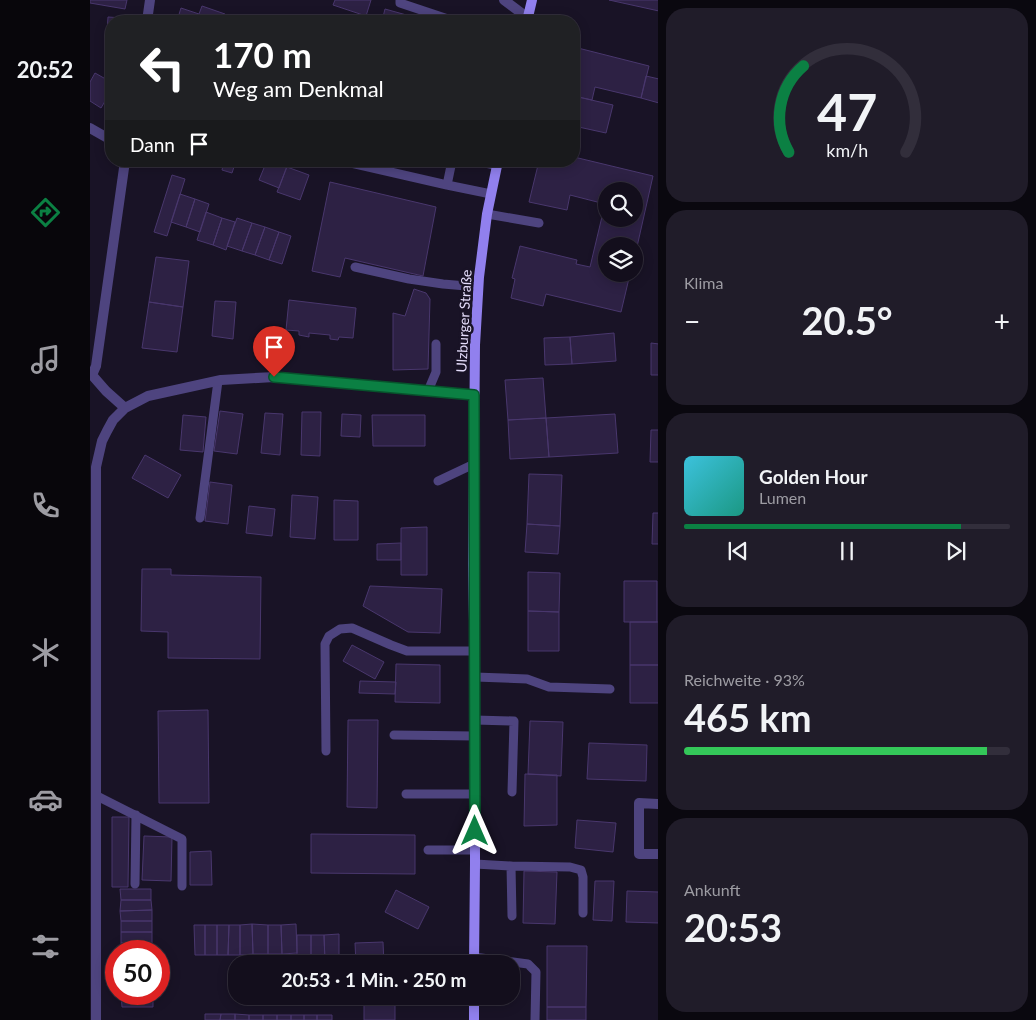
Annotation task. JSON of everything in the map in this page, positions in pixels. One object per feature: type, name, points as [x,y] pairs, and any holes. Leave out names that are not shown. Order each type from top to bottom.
[{"type":"main road","points":[[529,15],[532,0]]},
{"type":"main road","name":"Ulzburger Straße","points":[[474,955],[475,345],[478,287],[487,214],[496,167]]},
{"type":"main road","points":[[474,1005],[474,1020]]},
{"type":"street","points":[[148,15],[150,0]]},
{"type":"street","points":[[504,0],[522,15]]},
{"type":"street","points":[[90,128],[105,137]]},
{"type":"street","points":[[124,167],[96,366],[91,376],[125,408]]},
{"type":"street","points":[[96,1020],[93,963],[97,796],[96,467],[106,431],[113,420],[125,408],[148,396],[218,381],[274,377],[474,395]]},
{"type":"street","points":[[658,804],[639,803],[638,854],[658,854]]},
{"type":"lane","points":[[400,0],[400,3],[436,15]]},
{"type":"lane","points":[[368,167],[491,194]]},
{"type":"lane","points":[[447,185],[451,167]]},
{"type":"lane","points":[[487,214],[539,223]]},
{"type":"lane","points":[[356,268],[409,279],[478,287]]},
{"type":"lane","points":[[428,392],[436,372],[436,344]]},
{"type":"lane","points":[[200,518],[218,381]]},
{"type":"lane","points":[[438,481],[474,464]]},
{"type":"lane","points":[[326,751],[325,644],[328,636],[340,629],[352,628],[407,651],[475,651]]},
{"type":"lane","points":[[475,677],[527,679],[549,687],[610,689]]},
{"type":"lane","points":[[475,720],[514,721],[512,792]]},
{"type":"lane","points":[[394,735],[475,736]]},
{"type":"lane","points":[[406,794],[475,794]]},
{"type":"lane","points":[[97,796],[182,839],[182,886]]},
{"type":"lane","points":[[135,884],[136,815]]},
{"type":"lane","points":[[428,850],[475,850]]},
{"type":"lane","points":[[475,864],[570,867],[581,870],[583,877],[583,913]]},
{"type":"lane","points":[[511,866],[512,916]]},
{"type":"lane","points":[[520,963],[528,964],[536,972],[535,1020]]},
{"type":"building","points":[[90,0],[127,0],[125,9],[90,3]]},
{"type":"building","points":[[335,0],[371,0],[366,15],[333,5]]},
{"type":"building","points":[[609,0],[658,0],[658,11]]},
{"type":"building","points":[[202,6],[225,14],[179,15],[181,8],[199,14]]},
{"type":"building","points":[[385,9],[406,15],[384,15]]},
{"type":"building","points":[[580,49],[649,66],[641,98],[595,87],[592,100],[580,97]]},
{"type":"building","points":[[95,73],[105,79],[105,101],[101,108],[90,101],[90,82]]},
{"type":"building","points":[[646,76],[658,79],[658,103],[641,98]]},
{"type":"building","points":[[580,97],[613,105],[606,133],[580,127]]},
{"type":"building","points":[[580,158],[653,176],[643,220],[643,182],[598,182],[598,202],[570,195],[567,210],[529,202],[538,167],[580,167]]},
{"type":"building","points":[[223,167],[234,167],[232,173],[222,170]]},
{"type":"building","points":[[264,167],[287,167],[279,188],[259,180]]},
{"type":"building","points":[[287,167],[309,175],[300,200],[277,192]]},
{"type":"building","points":[[172,175],[185,179],[167,236],[154,232]]},
{"type":"building","points":[[330,182],[436,207],[423,276],[345,258],[340,277],[312,271]]},
{"type":"building","points":[[180,194],[195,199],[186,227],[171,222]]},
{"type":"building","points":[[195,199],[209,204],[200,232],[186,227]]},
{"type":"building","points":[[206,212],[222,218],[213,245],[197,240]]},
{"type":"building","points":[[222,218],[235,222],[226,250],[213,245]]},
{"type":"building","points":[[237,218],[252,223],[242,251],[227,246]]},
{"type":"building","points":[[252,223],[265,227],[255,255],[242,251]]},
{"type":"building","points":[[265,227],[279,232],[269,260],[255,255]]},
{"type":"building","points":[[600,227],[641,227],[639,237],[598,237],[598,282],[628,282],[621,312],[546,294],[543,306],[511,298],[515,279],[512,278],[520,246],[577,260],[576,264],[590,267]]},
{"type":"building","points":[[279,232],[291,236],[282,264],[269,260]]},
{"type":"building","points":[[156,257],[189,261],[183,307],[149,302]]},
{"type":"building","points":[[414,289],[426,293],[430,299],[428,369],[393,370],[393,313],[405,316]]},
{"type":"building","points":[[289,300],[356,308],[353,338],[339,337],[338,340],[330,339],[330,335],[309,333],[309,337],[299,335],[299,331],[286,330]]},
{"type":"building","points":[[215,301],[236,302],[233,339],[212,336]]},
{"type":"building","points":[[149,302],[183,307],[177,352],[142,348]]},
{"type":"building","points":[[614,333],[616,361],[572,364],[570,337]]},
{"type":"building","points":[[570,337],[572,364],[545,365],[544,338]]},
{"type":"building","points":[[651,343],[658,344],[658,375],[651,375]]},
{"type":"building","points":[[543,378],[546,418],[508,420],[505,380]]},
{"type":"building","points":[[220,411],[243,414],[237,454],[214,451]]},
{"type":"building","points":[[302,412],[321,412],[320,456],[301,455]]},
{"type":"building","points":[[265,413],[283,414],[280,455],[261,453]]},
{"type":"building","points":[[342,414],[361,415],[360,437],[341,436]]},
{"type":"building","points":[[615,414],[618,453],[549,457],[546,418]]},
{"type":"building","points":[[183,415],[206,417],[203,452],[180,450]]},
{"type":"building","points":[[372,415],[425,415],[425,446],[373,446]]},
{"type":"building","points":[[546,418],[549,457],[510,459],[508,420]]},
{"type":"building","points":[[651,430],[658,430],[658,462],[650,462]]},
{"type":"building","points":[[145,455],[181,475],[168,498],[132,478]]},
{"type":"building","points":[[529,474],[562,475],[560,526],[527,524]]},
{"type":"building","points":[[210,482],[232,485],[228,524],[205,521]]},
{"type":"building","points":[[292,495],[318,497],[315,539],[290,537]]},
{"type":"building","points":[[334,500],[358,501],[358,540],[334,540]]},
{"type":"building","points":[[249,506],[275,509],[272,536],[246,533]]},
{"type":"building","points":[[653,513],[658,513],[658,544],[652,544]]},
{"type":"building","points":[[527,524],[560,526],[558,554],[525,552]]},
{"type":"building","points":[[427,527],[427,575],[401,575],[401,528]]},
{"type":"building","points":[[401,543],[401,560],[377,560],[377,544]]},
{"type":"building","points":[[142,569],[171,569],[171,575],[261,577],[260,659],[168,658],[168,632],[141,631]]},
{"type":"building","points":[[528,572],[560,573],[559,612],[528,611]]},
{"type":"building","points":[[624,581],[657,581],[657,622],[624,622]]},
{"type":"building","points":[[370,586],[442,589],[440,633],[408,632],[363,606]]},
{"type":"building","points":[[528,611],[559,612],[559,651],[528,651]]},
{"type":"building","points":[[630,622],[658,622],[658,665],[630,665]]},
{"type":"building","points":[[352,645],[384,662],[375,679],[343,661]]},
{"type":"building","points":[[396,664],[440,665],[440,703],[395,702]]},
{"type":"building","points":[[630,665],[658,665],[658,703],[630,703]]},
{"type":"building","points":[[360,681],[396,682],[395,694],[359,693]]},
{"type":"building","points":[[208,710],[209,803],[159,803],[158,711]]},
{"type":"building","points":[[348,720],[378,720],[377,808],[347,807]]},
{"type":"building","points":[[530,721],[563,722],[561,776],[528,774]]},
{"type":"building","points":[[589,743],[647,745],[646,781],[587,779]]},
{"type":"building","points":[[525,774],[557,775],[557,825],[524,826]]},
{"type":"building","points":[[112,817],[129,817],[128,887],[112,887]]},
{"type":"building","points":[[577,820],[616,823],[613,852],[575,848]]},
{"type":"building","points":[[311,834],[415,835],[415,874],[311,873]]},
{"type":"building","points":[[144,836],[172,837],[171,881],[142,880]]},
{"type":"building","points":[[211,851],[212,885],[190,885],[190,852]]},
{"type":"building","points":[[524,871],[557,872],[555,924],[523,923]]},
{"type":"building","points":[[595,881],[614,881],[612,921],[593,920]]},
{"type":"building","points":[[120,889],[151,889],[151,900],[121,900]]},
{"type":"building","points":[[396,890],[429,907],[418,929],[385,912]]},
{"type":"building","points":[[627,891],[658,892],[658,923],[626,922]]},
{"type":"building","points":[[121,900],[151,900],[152,910],[120,911]]},
{"type":"building","points":[[152,910],[152,921],[121,921],[120,911]]},
{"type":"building","points":[[121,921],[152,921],[152,932],[121,932]]},
{"type":"building","points":[[252,924],[253,954],[240,955],[240,925]]},
{"type":"building","points":[[252,924],[268,925],[268,954],[253,954]]},
{"type":"building","points":[[296,924],[297,953],[282,954],[281,925]]},
{"type":"building","points":[[194,925],[205,925],[205,955],[195,955]]},
{"type":"building","points":[[205,925],[217,925],[217,955],[205,955]]},
{"type":"building","points":[[217,925],[229,925],[228,955],[217,955]]},
{"type":"building","points":[[229,925],[240,925],[240,955],[228,955]]},
{"type":"building","points":[[268,925],[281,925],[282,954],[268,954]]},
{"type":"building","points":[[121,932],[152,932],[152,940],[121,940]]},
{"type":"building","points":[[339,934],[339,955],[325,955],[324,935]]},
{"type":"building","points":[[297,935],[311,935],[311,955],[297,955]]},
{"type":"building","points":[[311,935],[324,935],[325,955],[311,955]]},
{"type":"building","points":[[383,942],[384,955],[356,955],[355,943]]},
{"type":"building","points":[[547,946],[587,946],[586,1007],[547,1007]]},
{"type":"building","points":[[122,1005],[153,1005],[153,1007],[122,1007]]},
{"type":"building","points":[[364,1005],[395,1005],[395,1020],[364,1020]]},
{"type":"building","points":[[547,1007],[586,1007],[586,1020],[547,1020]]},
{"type":"building","points":[[205,1014],[221,1014],[220,1020],[205,1020]]},
{"type":"building","points":[[221,1014],[235,1014],[235,1020],[220,1020]]},
{"type":"building","points":[[235,1014],[249,1015],[249,1020],[235,1020]]},
{"type":"building","points":[[249,1015],[263,1015],[263,1020],[249,1020]]},
{"type":"building","points":[[263,1015],[277,1015],[277,1020],[263,1020]]},
{"type":"building","points":[[277,1015],[291,1015],[291,1020],[277,1020]]},
{"type":"building","points":[[291,1015],[304,1015],[304,1020],[291,1020]]},
{"type":"building","points":[[304,1015],[317,1015],[317,1020],[304,1020]]},
{"type":"building","points":[[317,1015],[332,1015],[332,1020],[317,1020]]},
{"type":"route","points":[[274,377],[474,395],[475,831]]}]
